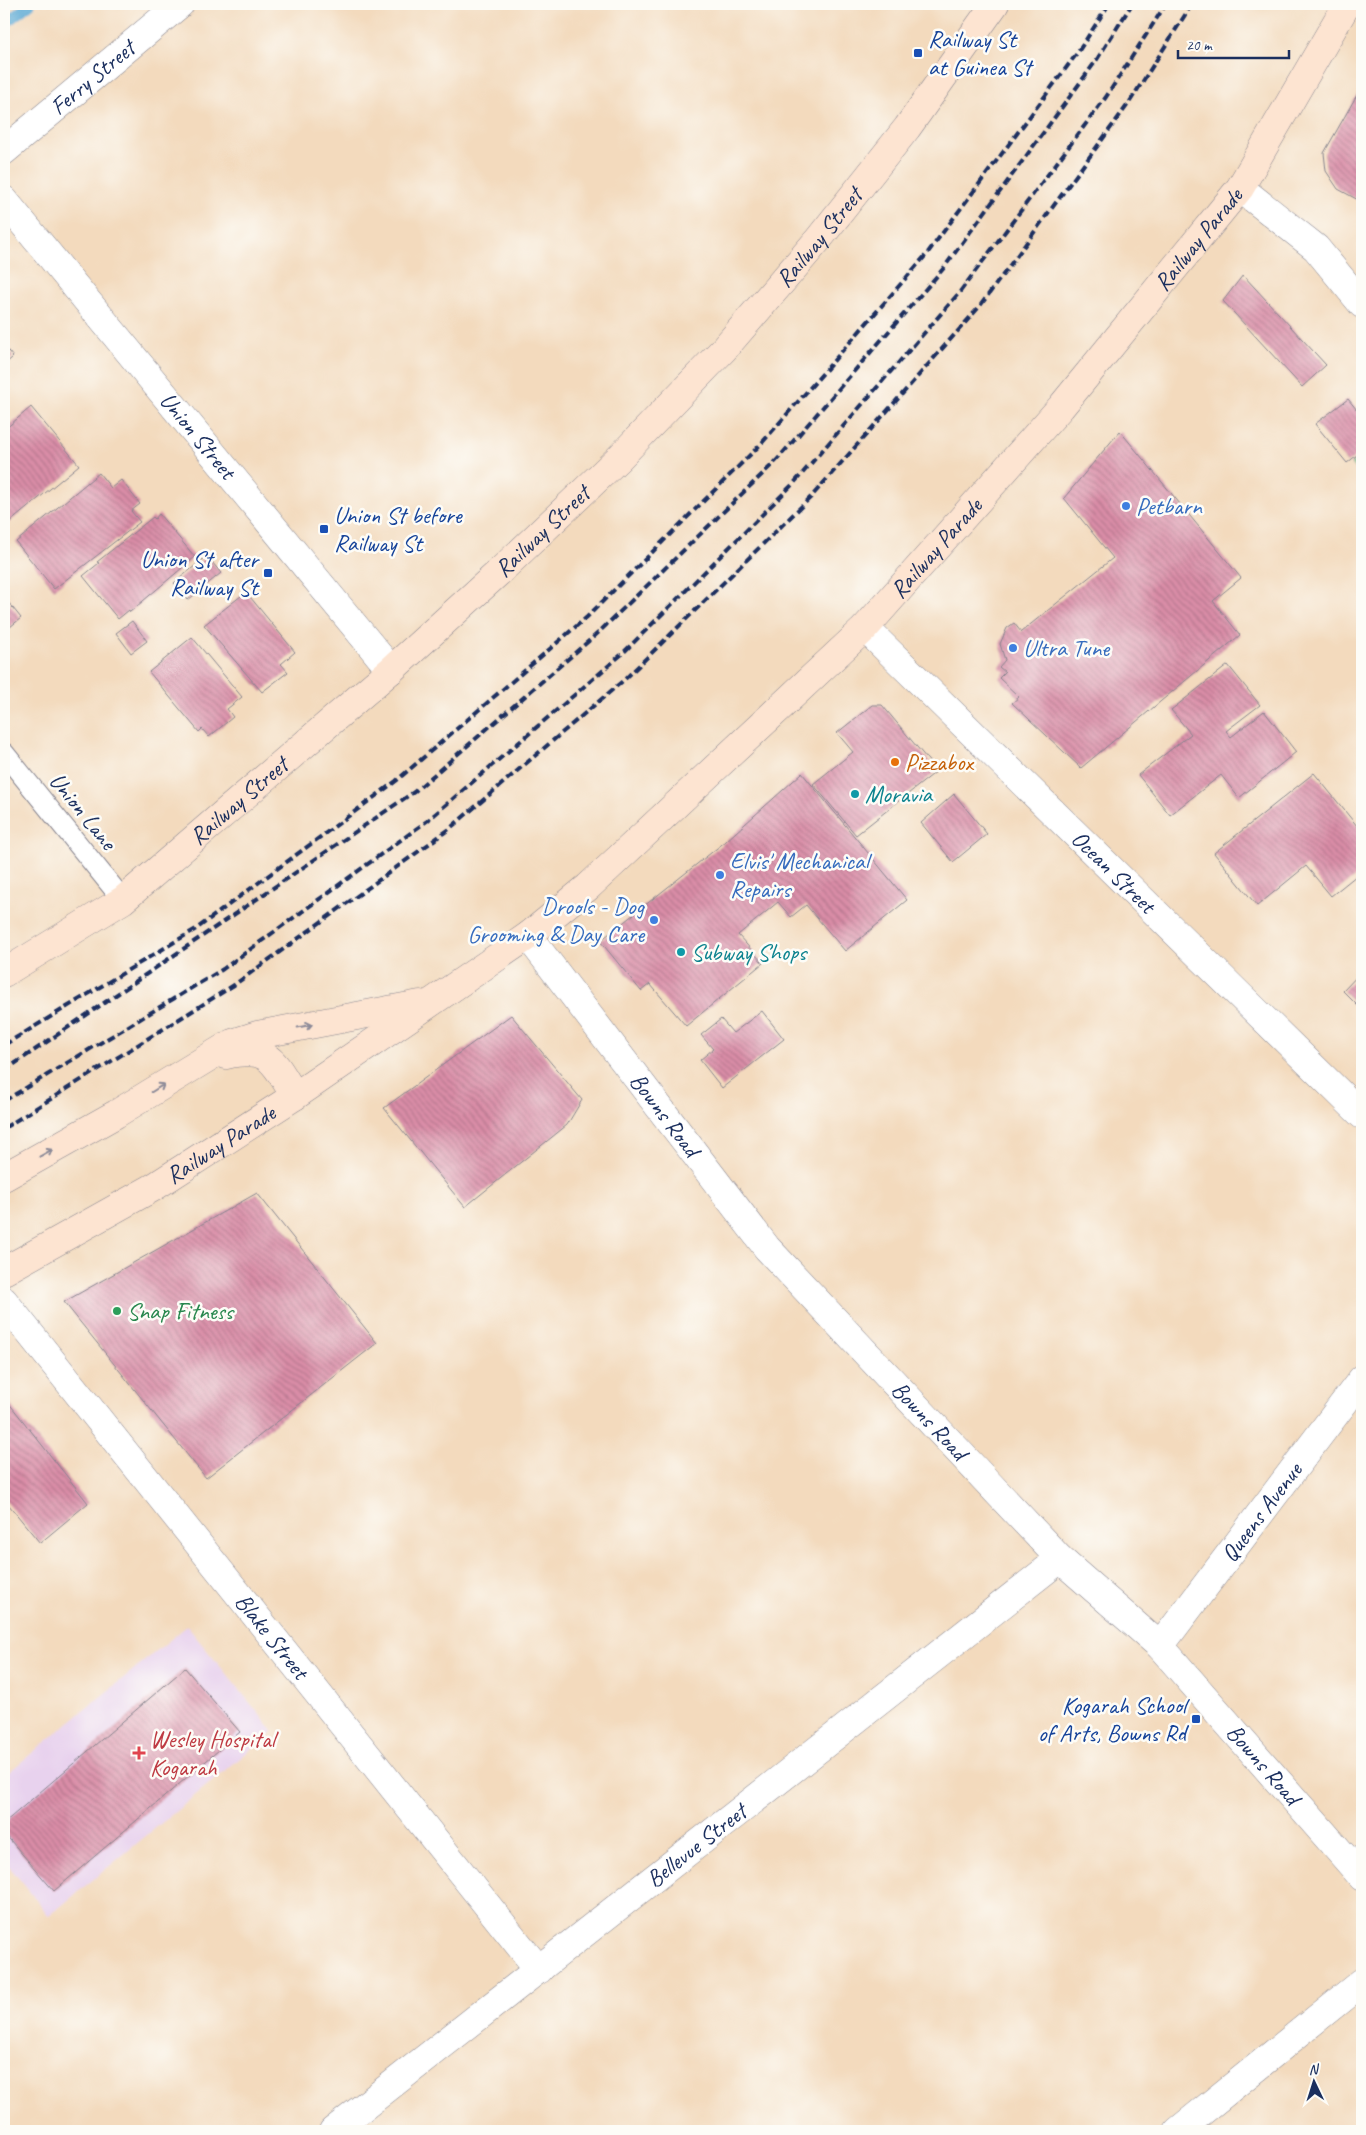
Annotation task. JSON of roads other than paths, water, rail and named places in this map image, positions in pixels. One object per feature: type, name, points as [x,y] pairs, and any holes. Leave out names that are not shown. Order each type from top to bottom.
[{"type":"main road","name":"Railway Street","points":[[4,973],[123,900],[391,670],[498,573],[619,458],[723,350],[817,241],[901,136],[995,4]]},
{"type":"main road","name":"Railway Parade","points":[[4,1271],[154,1187],[295,1096],[429,1002],[528,936],[588,887],[865,628],[1061,407],[1240,188],[1347,4]]},
{"type":"main road","name":"Railway Parade","points":[[4,1177],[116,1114],[232,1043],[257,1035],[429,1002]]},
{"type":"main road","points":[[204,1060],[233,1053],[265,1054],[273,1060],[295,1096]]},
{"type":"street","name":"Ferry Street","points":[[4,151],[180,4]]},
{"type":"street","points":[[1240,188],[1316,248],[1362,304]]},
{"type":"street","name":"Union Street","points":[[4,200],[391,670]]},
{"type":"street","name":"Ocean Street","points":[[865,628],[1362,1114]]},
{"type":"street","name":"Bowns Road","points":[[528,936],[768,1248],[1060,1559],[1160,1646],[1362,1877]]},
{"type":"street","name":"Blake Street","points":[[4,1301],[539,1970]]},
{"type":"street","name":"Queens Avenue","points":[[1160,1646],[1362,1380]]},
{"type":"street","name":"Bellevue Street","points":[[333,2131],[1060,1559]]},
{"type":"street","points":[[1178,2131],[1362,1982]]},
{"type":"lane","name":"Union Lane","points":[[4,753],[123,900]]},
{"type":"waterway","points":[[4,24],[30,4]]},
{"type":"railway","points":[[4,1045],[196,929],[396,781],[587,617],[761,444],[926,255],[1078,52],[1109,4]]},
{"type":"railway","points":[[4,1071],[414,792],[598,633],[776,461],[943,269],[1096,61],[1132,4]]},
{"type":"railway","points":[[4,1101],[223,969],[427,821],[621,655],[794,483],[959,293],[1106,97],[1166,4]]},
{"type":"railway","points":[[4,1128],[234,985],[448,830],[625,679],[811,497],[980,306],[1129,103],[1192,4]]},
{"type":"place","name":"Railway St at Guinea St","points":[[918,53]]},
{"type":"place","name":"Petbarn","points":[[1126,506]]},
{"type":"place","name":"Union St before Railway St","points":[[324,529]]},
{"type":"place","name":"Union St after Railway St","points":[[268,573]]},
{"type":"place","name":"Ultra Tune","points":[[1013,648]]},
{"type":"place","name":"Pizzabox","points":[[895,762]]},
{"type":"place","name":"Moravia","points":[[855,794]]},
{"type":"place","name":"Elvis' Mechanical Repairs","points":[[720,875]]},
{"type":"place","name":"Drools - Dog Grooming & Day Care","points":[[654,920]]},
{"type":"place","name":"Subway Shops","points":[[681,952]]},
{"type":"place","name":"Snap Fitness","points":[[117,1311]]},
{"type":"place","name":"Kogarah School of Arts, Bowns Rd","points":[[1196,1719]]},
{"type":"place","name":"Wesley Hospital Kogarah","points":[[139,1753]]}]
